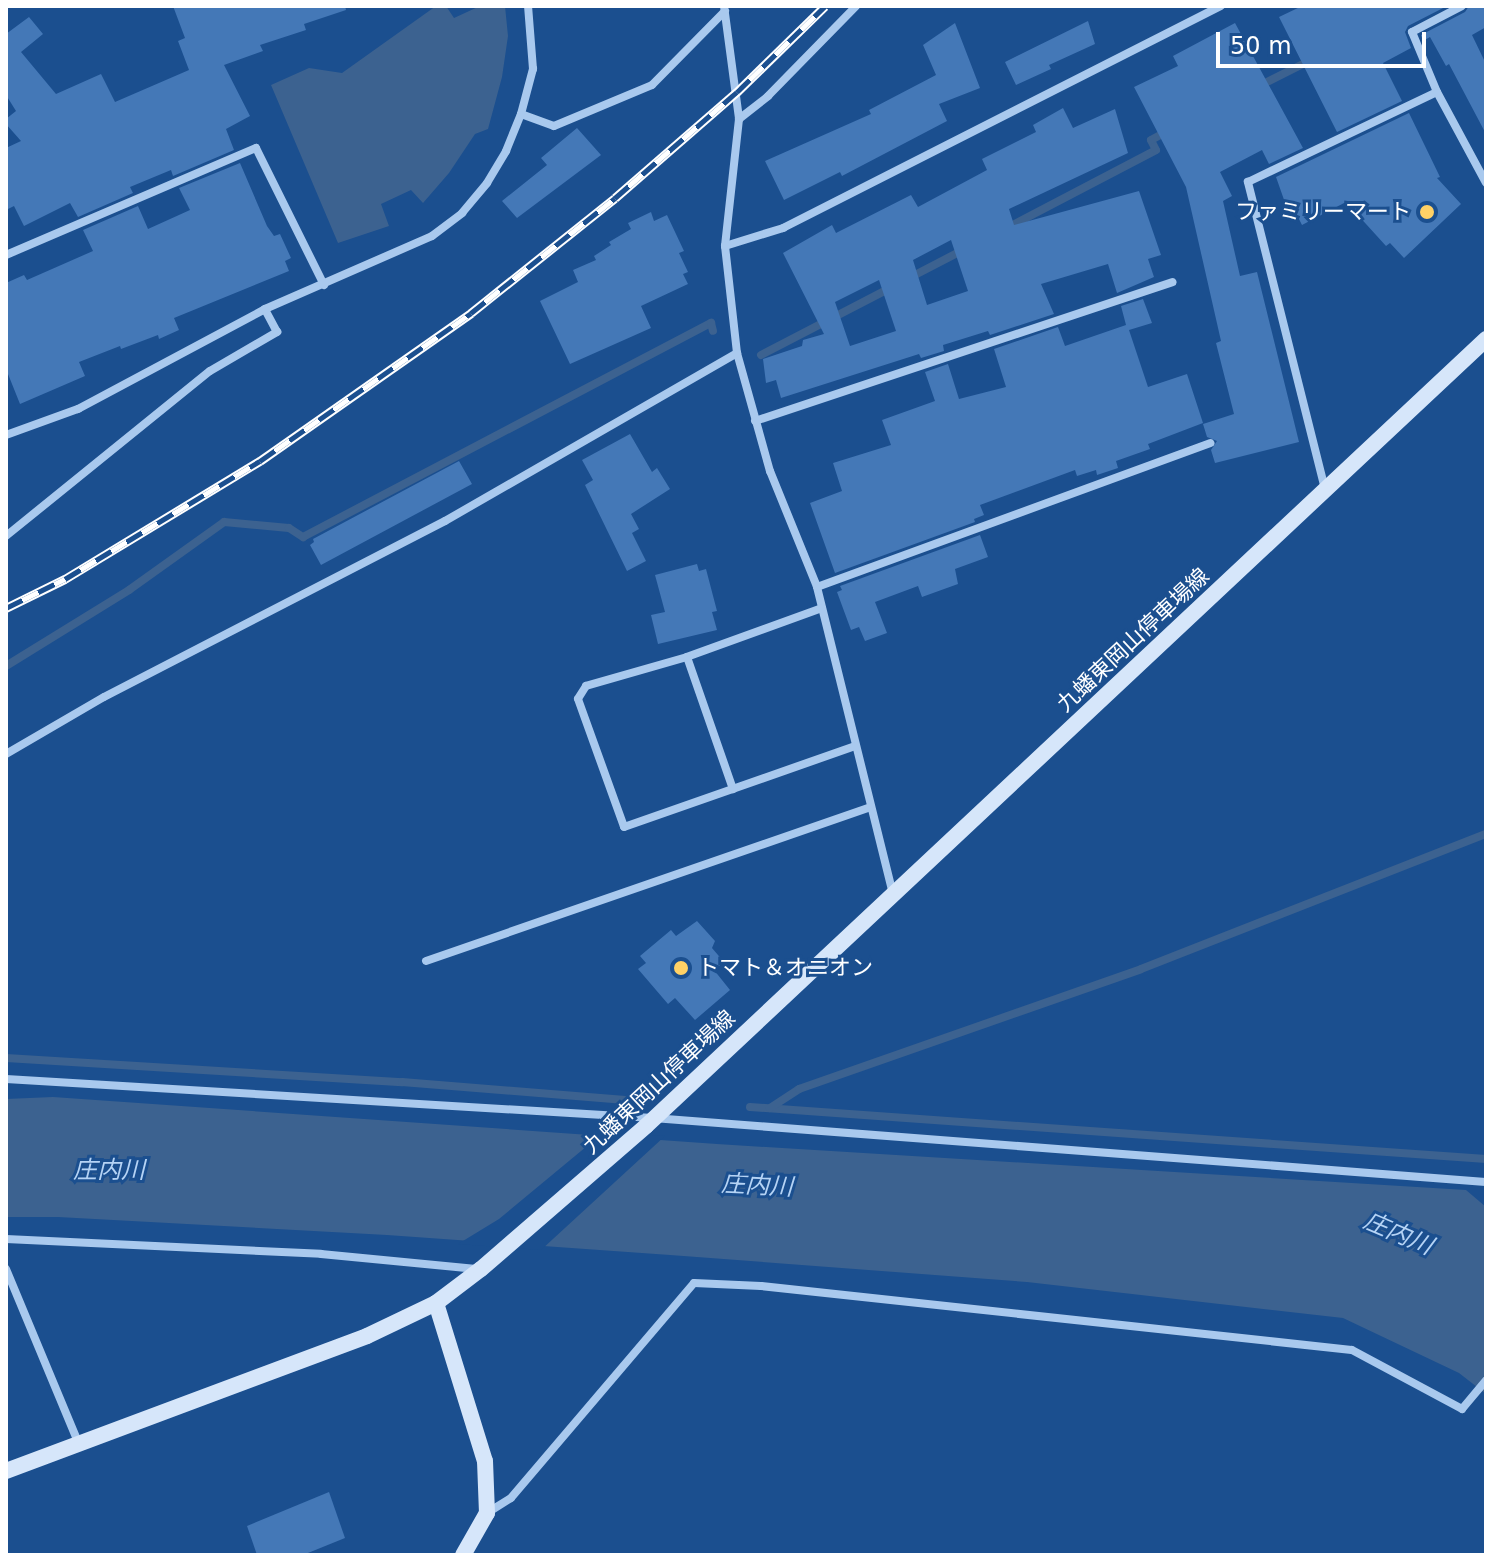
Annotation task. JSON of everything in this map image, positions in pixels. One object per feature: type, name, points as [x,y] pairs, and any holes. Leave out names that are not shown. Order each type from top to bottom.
[{"type":"main road","name":"九蟠東岡山停車場線","points":[[6,1471],[367,1336],[436,1303],[497,1257],[649,1122],[1486,339]]},
{"type":"main road","points":[[436,1303],[485,1461],[487,1513],[463,1555]]},
{"type":"street","points":[[6,435],[78,409],[265,309],[432,236],[462,213],[500,162],[521,114],[533,69],[528,6]]},
{"type":"street","points":[[739,119],[768,96],[856,6]]},
{"type":"street","points":[[725,246],[783,228],[1221,6]]},
{"type":"street","points":[[1462,6],[1412,32],[1437,92],[1486,183]]},
{"type":"street","points":[[521,114],[554,126],[652,85],[725,8]]},
{"type":"street","points":[[725,8],[739,119],[725,246],[737,353],[770,471],[817,587],[894,894]]},
{"type":"street","points":[[1326,490],[1248,182],[1437,92]]},
{"type":"street","points":[[6,255],[256,148],[324,285]]},
{"type":"street","points":[[755,421],[1172,282]]},
{"type":"street","points":[[6,536],[210,371],[277,332],[265,309]]},
{"type":"street","points":[[6,754],[104,697],[445,521],[737,353]]},
{"type":"street","points":[[817,587],[1210,443]]},
{"type":"street","points":[[822,608],[687,657],[586,686],[578,699],[624,827],[855,746]]},
{"type":"street","points":[[687,657],[733,789]]},
{"type":"street","points":[[426,961],[870,807]]},
{"type":"street","points":[[6,1079],[1486,1182]]},
{"type":"street","points":[[6,1239],[321,1254],[481,1269]]},
{"type":"street","points":[[6,1269],[79,1444]]},
{"type":"street","points":[[487,1513],[511,1498],[694,1283],[761,1286],[1352,1350],[1462,1409],[1486,1380]]},
{"type":"water","points":[[436,6],[446,6],[454,18],[480,6],[505,6],[508,36],[502,77],[488,129],[475,134],[449,173],[423,203],[411,190],[381,204],[389,226],[338,243],[271,85],[309,68],[342,73]]},
{"type":"water","name":"庄内川","points":[[53,1097],[717,1144],[1466,1190],[1486,1207],[1486,1394],[1459,1373],[1343,1318],[1027,1282],[670,1255],[387,1235],[58,1217],[6,1217],[6,1099]]},
{"type":"pier","points":[[604,1132],[665,1136],[541,1250],[458,1244],[499,1219]]},
{"type":"building","points":[[173,6],[345,6],[346,10],[304,24],[306,30],[260,45],[263,51],[224,65],[250,116],[226,129],[234,150],[173,176],[171,170],[130,187],[133,193],[78,217],[70,203],[24,226],[14,206],[6,210],[6,148],[21,141],[6,124],[6,119],[16,111],[6,95],[6,34],[29,17],[43,34],[21,52],[56,94],[101,74],[115,102],[189,70],[178,41],[185,38]]},
{"type":"building","points":[[1302,6],[1447,6],[1408,26],[1405,32],[1411,48],[1383,63],[1402,101],[1337,132],[1279,17]]},
{"type":"building","points":[[1469,6],[1486,6],[1486,27],[1472,35],[1486,64],[1486,134],[1449,64],[1446,66],[1430,37],[1423,41],[1421,35],[1465,12]]},
{"type":"building","points":[[1088,21],[1095,44],[1049,65],[1051,69],[1016,85],[1005,62]]},
{"type":"building","points":[[955,23],[980,88],[939,104],[947,121],[842,176],[840,172],[784,200],[765,161],[871,114],[869,110],[936,75],[923,45]]},
{"type":"building","points":[[1235,23],[1303,148],[1269,164],[1262,150],[1220,172],[1232,196],[1223,201],[1240,276],[1257,272],[1299,442],[1215,463],[1211,450],[1217,441],[1207,437],[1203,424],[1234,414],[1216,343],[1221,341],[1186,187],[1134,87],[1178,66],[1173,56]]},
{"type":"building","points":[[1063,108],[1073,128],[1115,109],[1128,153],[1009,209],[1014,225],[1139,191],[1161,255],[1148,259],[1154,277],[1117,293],[1108,264],[1041,284],[1054,314],[990,335],[988,331],[943,345],[944,351],[921,358],[919,354],[781,398],[776,380],[766,383],[763,359],[802,346],[803,340],[824,334],[783,253],[832,225],[836,233],[911,195],[918,207],[987,170],[982,159],[1036,132],[1033,125]],"holes":[[[951,240],[968,291],[927,305],[913,260]],[[879,280],[896,331],[850,346],[835,302]]]},
{"type":"building","points":[[1409,113],[1440,177],[1437,178],[1461,204],[1404,258],[1390,243],[1386,246],[1346,202],[1302,225],[1295,211],[1289,214],[1276,177]]},
{"type":"building","points":[[577,128],[601,155],[517,218],[502,201],[547,165],[541,158]]},
{"type":"building","points":[[240,163],[267,226],[274,236],[280,234],[291,258],[285,261],[289,271],[174,318],[179,330],[159,339],[158,335],[79,362],[85,376],[20,404],[6,369],[6,283],[24,275],[27,280],[93,251],[83,230],[138,206],[148,229],[190,210],[179,188]]},
{"type":"building","points":[[651,212],[654,221],[667,215],[684,251],[679,253],[688,272],[683,274],[688,284],[641,306],[651,328],[570,364],[540,301],[578,282],[573,270],[596,260],[594,256],[611,245],[609,242],[631,229],[628,223]]},
{"type":"building","points":[[1143,299],[1152,323],[1129,330],[1148,387],[1187,374],[1203,423],[1148,444],[1150,449],[1116,461],[1118,468],[1097,475],[1096,470],[1077,476],[1075,470],[980,505],[984,515],[974,519],[975,522],[835,573],[810,503],[842,491],[833,463],[891,445],[882,420],[935,401],[925,372],[948,364],[959,399],[1006,387],[994,349],[1058,327],[1065,346],[1126,325],[1121,306]]},
{"type":"building","points":[[630,434],[652,472],[657,468],[670,489],[631,514],[639,529],[632,533],[646,561],[627,571],[585,485],[593,480],[582,460]]},
{"type":"building","points":[[459,461],[472,484],[321,565],[310,545],[313,539]]},
{"type":"building","points":[[980,535],[988,557],[955,569],[958,584],[922,597],[918,586],[875,602],[887,633],[865,641],[859,627],[851,630],[837,592],[842,590],[840,586]]},
{"type":"building","points":[[697,564],[699,571],[706,569],[717,611],[712,612],[717,630],[658,644],[651,615],[665,612],[655,575]]},
{"type":"building","points":[[697,921],[715,941],[712,948],[724,962],[714,970],[730,990],[695,1020],[675,998],[668,1004],[638,969],[646,963],[640,956],[671,930],[676,936]]},
{"type":"building","points":[[329,1492],[345,1538],[303,1555],[257,1555],[247,1526]]},
{"type":"waterway","points":[[1259,86],[1311,60]]},
{"type":"waterway","points":[[1007,228],[1156,150],[1151,140],[1168,131]]},
{"type":"waterway","points":[[911,277],[963,250]]},
{"type":"waterway","points":[[761,355],[892,287]]},
{"type":"waterway","points":[[6,666],[129,590],[224,522],[289,528],[303,537],[711,323],[713,331]]},
{"type":"waterway","points":[[770,1108],[799,1089],[1141,969],[1486,834]]},
{"type":"waterway","points":[[6,1058],[402,1082],[625,1100]]},
{"type":"waterway","points":[[750,1107],[1486,1159]]},
{"type":"railway","points":[[6,608],[65,579],[260,461],[471,313],[615,198],[737,92],[825,6]]},
{"type":"place","name":"ファミリーマート","points":[[1427,212]]},
{"type":"place","name":"トマト＆オニオン","points":[[681,968]]}]
